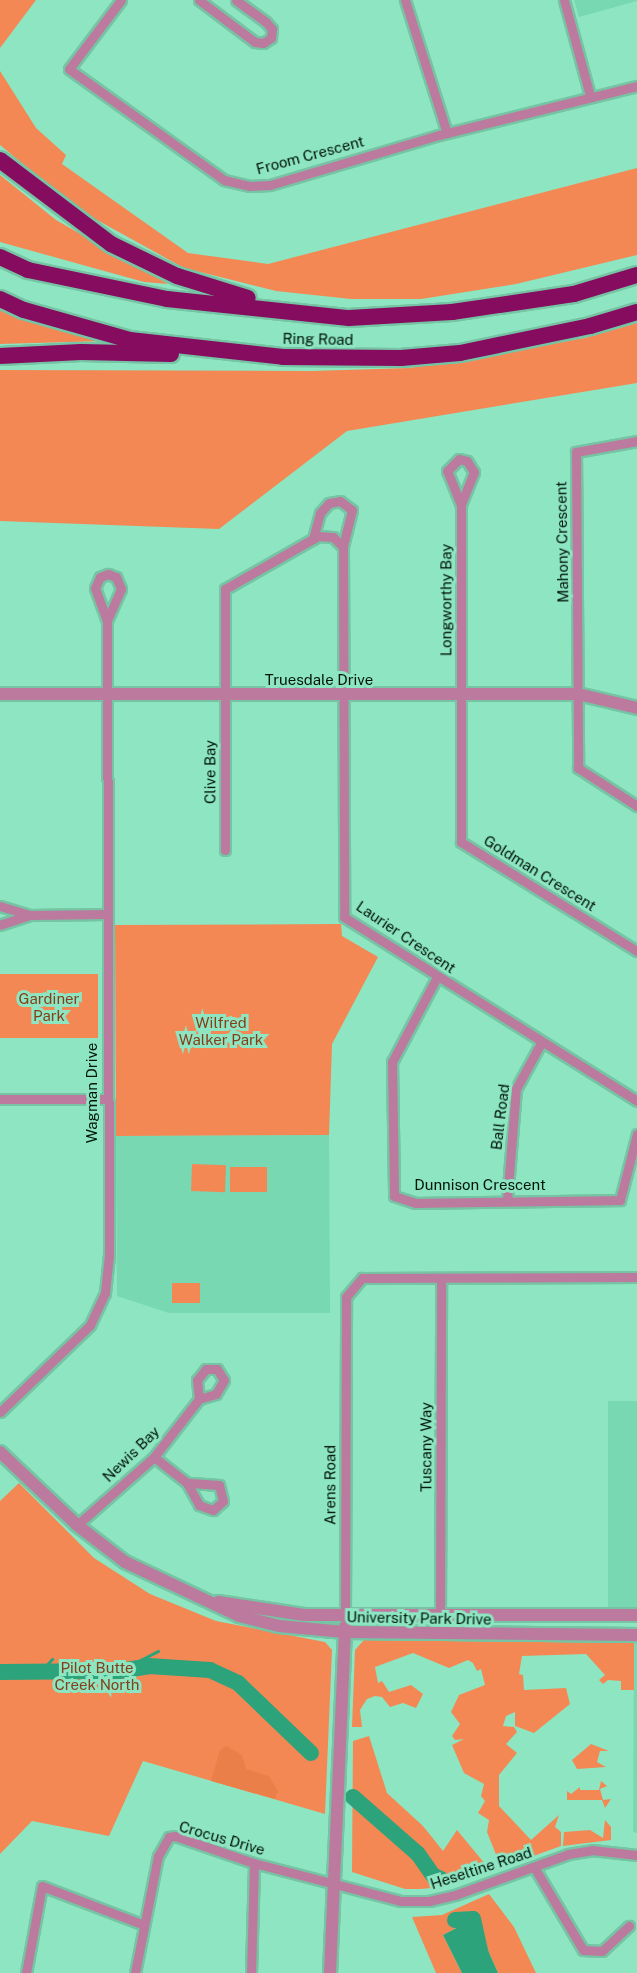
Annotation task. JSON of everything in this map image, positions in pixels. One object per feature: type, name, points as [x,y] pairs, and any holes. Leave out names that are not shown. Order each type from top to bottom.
[{"type":"highway","points":[[0,153],[30,185]]},
{"type":"highway","points":[[0,160],[30,185],[111,244],[177,276],[235,296],[349,318]]},
{"type":"highway","name":"Ring Road","points":[[0,257],[28,270],[167,299],[349,318],[452,312],[574,294],[637,275]]},
{"type":"highway","name":"Ring Road","points":[[0,299],[24,310],[130,340],[283,357],[401,358],[460,353],[590,326],[637,312]]},
{"type":"highway","points":[[0,356],[81,352],[283,357]]},
{"type":"street","name":"Froom Crescent","points":[[121,0],[69,69],[224,180],[249,186],[270,184],[447,133],[637,86]]},
{"type":"street","points":[[199,0],[255,42],[263,43],[271,38],[272,29],[266,22],[236,0]]},
{"type":"street","points":[[405,0],[447,133]]},
{"type":"street","points":[[564,0],[590,96]]},
{"type":"street","name":"Mahony Crescent","points":[[578,694],[576,452],[637,441]]},
{"type":"street","points":[[343,695],[344,547],[352,510],[340,501],[329,504],[320,513],[314,538],[333,537],[344,547]]},
{"type":"street","name":"Longworthy Bay","points":[[461,505],[461,695]]},
{"type":"street","name":"Clive Bay","points":[[225,850],[225,589],[314,538]]},
{"type":"street","name":"Wagman Drive","points":[[0,1412],[90,1325],[105,1293],[109,1255],[106,1099],[107,621]]},
{"type":"street","name":"Truesdale Drive","points":[[0,694],[578,694],[637,708]]},
{"type":"street","points":[[578,694],[578,768],[637,806]]},
{"type":"street","name":"Laurier Crescent","points":[[343,695],[344,917],[541,1043],[637,1101]]},
{"type":"street","name":"Goldman Crescent","points":[[461,695],[461,842],[637,951]]},
{"type":"street","points":[[0,906],[30,915],[107,914]]},
{"type":"street","points":[[0,925],[30,915]]},
{"type":"street","name":"Dunnison Crescent","points":[[437,977],[392,1062],[394,1196],[416,1203],[620,1200],[637,1134]]},
{"type":"street","name":"Ball Road","points":[[507,1200],[516,1089],[541,1043]]},
{"type":"street","points":[[0,1099],[106,1099]]},
{"type":"street","name":"Arens Road","points":[[330,1973],[345,1632],[346,1297],[362,1278],[637,1277]]},
{"type":"street","name":"Tuscany Way","points":[[440,1615],[441,1278]]},
{"type":"street","name":"Newis Bay","points":[[77,1525],[154,1457],[199,1399]]},
{"type":"street","name":"University Park Drive","points":[[0,1452],[77,1525],[125,1562],[239,1616],[279,1626],[345,1632],[637,1635]]},
{"type":"street","points":[[154,1457],[187,1484]]},
{"type":"street","name":"University Park Drive","points":[[205,1600],[294,1614],[345,1616],[637,1614]]},
{"type":"street","name":"Crocus Drive","points":[[135,1973],[158,1856],[168,1838],[176,1836],[254,1863],[334,1884]]},
{"type":"street","name":"Heseltine Road","points":[[334,1884],[401,1902],[429,1902],[568,1854],[592,1850],[637,1855]]},
{"type":"street","points":[[251,1973],[254,1863]]},
{"type":"street","points":[[534,1867],[583,1950],[602,1951],[629,1926]]},
{"type":"street","points":[[26,1973],[42,1886],[144,1925]]},
{"type":"shaded area","points":[[574,0],[637,0],[637,1],[579,17]]},
{"type":"shaded area","points":[[329,1135],[330,1313],[169,1313],[117,1296],[116,1136]]},
{"type":"shaded area","points":[[608,1401],[637,1401],[637,1607],[608,1607]]},
{"type":"shaded area","points":[[634,1641],[637,1641],[637,1833],[633,1832]]},
{"type":"shaded area","points":[[226,1746],[242,1755],[246,1769],[269,1776],[278,1791],[275,1799],[211,1781],[220,1750]]},
{"type":"shaded area","points":[[474,1919],[498,1973],[462,1973],[443,1935]]},
{"type":"green space","points":[[0,0],[36,0],[0,48]]},
{"type":"green space","points":[[0,71],[36,128],[66,155],[62,164],[188,253],[268,264],[637,168],[637,255],[516,284],[421,299],[351,299],[276,291],[184,268],[77,209],[0,145]]},
{"type":"green space","points":[[0,175],[56,220],[168,284],[144,282],[0,242]]},
{"type":"green space","points":[[0,310],[37,321],[105,341],[0,344]]},
{"type":"green space","points":[[637,323],[637,383],[347,431],[219,529],[0,521],[0,370],[311,371],[410,368],[585,338]]},
{"type":"green space","name":"Wilfred Walker Park","points":[[341,924],[342,936],[378,957],[332,1044],[329,1135],[116,1136],[115,925]]},
{"type":"green space","name":"Gardiner Park","points":[[0,974],[98,974],[98,1038],[0,1038]]},
{"type":"green space","points":[[192,1164],[226,1165],[225,1192],[191,1191]]},
{"type":"green space","points":[[230,1167],[267,1167],[267,1192],[230,1192]]},
{"type":"green space","points":[[172,1283],[200,1283],[200,1303],[172,1303]]},
{"type":"green space","name":"Pilot Butte Creek North","points":[[19,1483],[94,1558],[150,1594],[216,1621],[325,1642],[332,1650],[325,1814],[143,1761],[109,1836],[32,1821],[0,1854],[0,1501]]},
{"type":"green space","points":[[364,1640],[634,1641],[634,1690],[621,1690],[621,1681],[608,1680],[603,1684],[599,1680],[605,1675],[586,1654],[522,1656],[519,1674],[523,1675],[524,1690],[566,1688],[570,1704],[534,1733],[515,1726],[515,1712],[506,1716],[503,1726],[514,1727],[517,1732],[506,1744],[517,1753],[499,1775],[499,1806],[531,1840],[559,1815],[555,1827],[561,1832],[561,1846],[503,1867],[499,1862],[487,1832],[489,1820],[478,1813],[485,1801],[481,1796],[484,1784],[464,1773],[452,1745],[464,1739],[455,1740],[452,1736],[460,1724],[451,1712],[459,1695],[485,1685],[481,1669],[477,1671],[473,1663],[468,1660],[449,1668],[413,1653],[375,1667],[378,1683],[382,1681],[389,1692],[411,1685],[423,1694],[416,1708],[403,1703],[390,1707],[382,1697],[375,1696],[367,1699],[360,1710],[362,1727],[352,1727],[355,1650]]},
{"type":"green space","points":[[369,1736],[387,1793],[423,1826],[443,1851],[457,1830],[490,1870],[442,1887],[421,1889],[405,1889],[352,1872],[353,1741]]},
{"type":"green space","points":[[591,1744],[609,1751],[600,1751],[597,1762],[606,1767],[577,1769],[572,1760]]},
{"type":"green space","points":[[601,1781],[607,1786],[600,1789],[603,1800],[611,1799],[605,1808],[602,1800],[567,1800],[567,1791],[571,1794],[580,1787],[580,1790],[599,1790]]},
{"type":"green space","points":[[605,1820],[611,1827],[611,1840],[563,1846],[564,1832],[590,1830],[603,1838]]},
{"type":"green space","points":[[489,1894],[514,1927],[536,1973],[498,1973],[474,1919],[443,1935],[462,1973],[436,1973],[412,1917],[442,1915]]},
{"type":"waterway","points":[[119,1671],[158,1651]]},
{"type":"waterway","points":[[40,1672],[52,1659]]},
{"type":"waterway","points":[[0,1672],[119,1671],[149,1666],[210,1670],[238,1683],[311,1753]]},
{"type":"waterway","points":[[16,1672],[20,1677]]},
{"type":"waterway","points":[[353,1797],[418,1854],[436,1880]]},
{"type":"waterway","points":[[425,1865],[444,1873]]},
{"type":"waterway","points":[[455,1920],[473,1919],[485,1973]]}]
